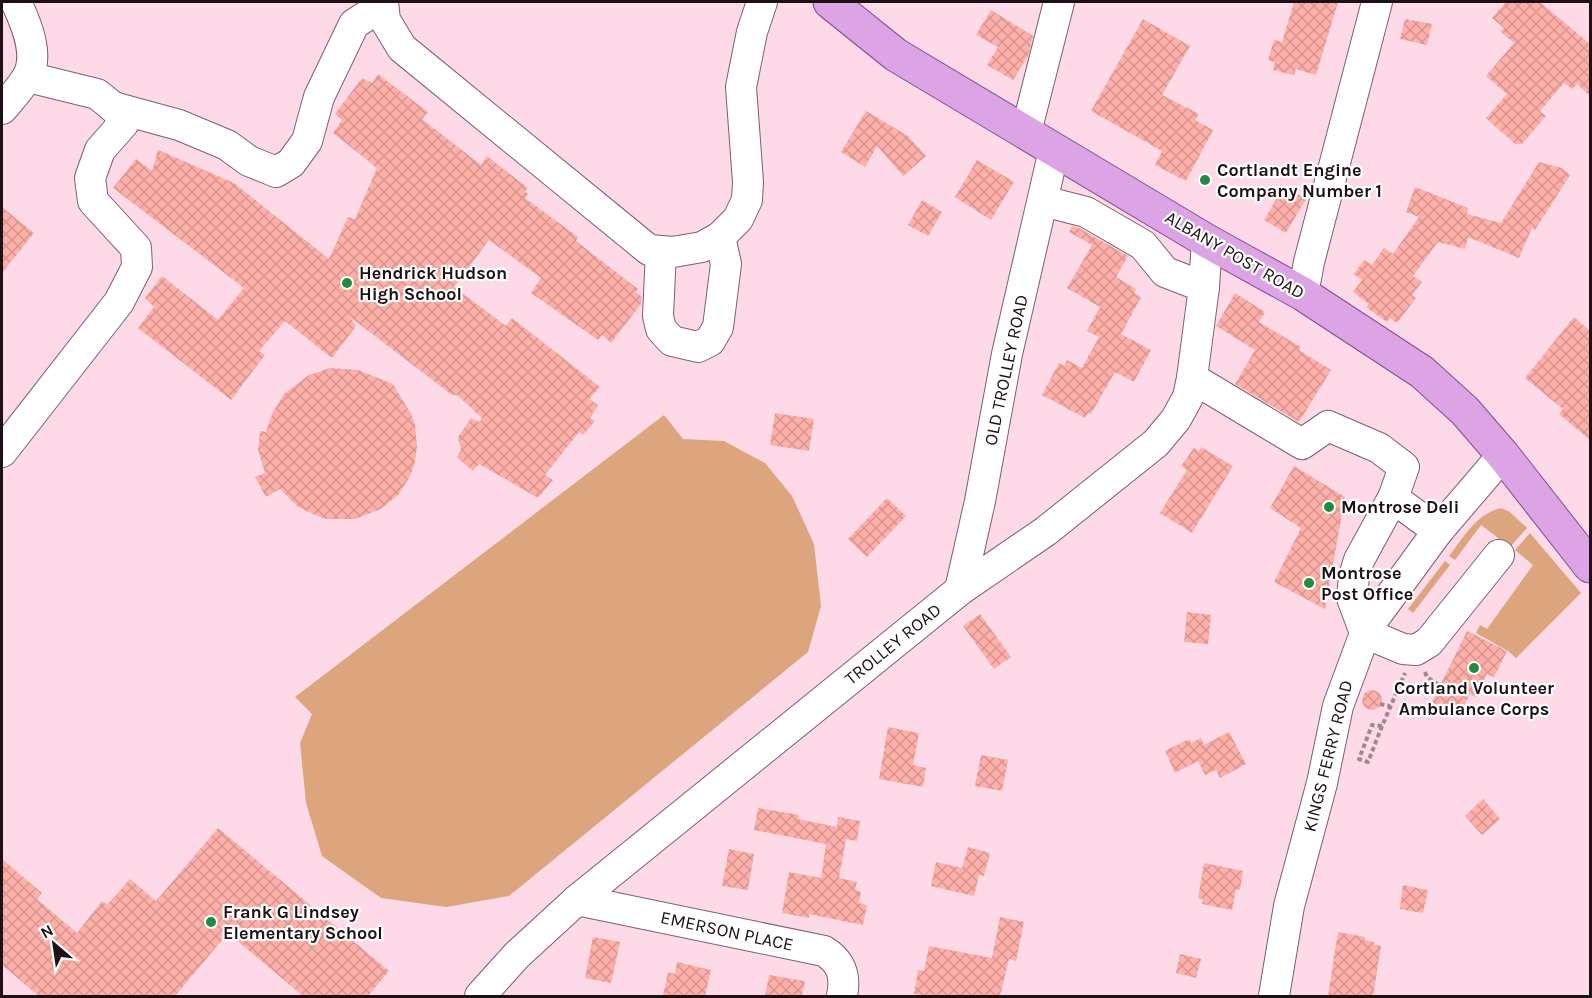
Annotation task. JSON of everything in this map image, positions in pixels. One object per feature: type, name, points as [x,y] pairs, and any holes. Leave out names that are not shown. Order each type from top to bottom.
[{"type":"main road","name":"ALBANY POST ROAD","points":[[830,2],[896,55],[1207,241],[1303,294],[1422,372],[1465,411],[1587,553]]},
{"type":"street","points":[[2,109],[30,68],[28,28],[16,2]]},
{"type":"street","points":[[113,107],[179,125],[227,145],[249,161],[276,172],[291,163],[307,141],[319,97],[354,24],[382,4],[385,20],[402,48],[649,250],[673,252],[702,247],[720,237],[738,219],[747,200],[748,182],[741,87],[752,32],[762,2]]},
{"type":"street","points":[[1026,132],[1059,2]]},
{"type":"street","points":[[1303,294],[1312,251],[1377,2]]},
{"type":"street","points":[[2,452],[119,302],[137,267],[136,248],[93,201],[90,178],[100,150],[123,124],[117,110],[97,94],[30,68]]},
{"type":"street","name":"OLD TROLLEY ROAD","points":[[960,590],[980,501],[1008,354],[1054,150]]},
{"type":"street","points":[[1086,212],[1101,177]]},
{"type":"street","points":[[1043,201],[1086,212],[1143,245],[1165,272],[1204,287]]},
{"type":"street","points":[[1143,245],[1161,213]]},
{"type":"street","points":[[661,251],[658,316],[661,330],[672,342],[698,347],[710,341],[718,327],[726,264],[720,237]]},
{"type":"street","name":"TROLLEY ROAD","points":[[480,996],[517,955],[577,900],[960,590],[1046,531],[1156,443],[1176,419],[1188,397],[1204,287],[1207,241]]},
{"type":"street","points":[[1192,378],[1302,444],[1328,426],[1378,448],[1404,467],[1393,498],[1359,560],[1353,576],[1352,598],[1365,633],[1403,649],[1416,650],[1429,642],[1499,555]]},
{"type":"street","name":"KINGS FERRY ROAD","points":[[1274,996],[1289,906],[1322,783],[1338,706],[1365,633],[1438,531],[1503,455]]},
{"type":"street","points":[[1393,498],[1438,531]]},
{"type":"street","name":"EMERSON PLACE","points":[[577,900],[824,951],[836,959],[841,970],[842,996]]},
{"type":"path","points":[[1382,726],[1372,725],[1359,759],[1368,762],[1395,694]]},
{"type":"path","points":[[1380,704],[1390,706]]},
{"type":"shaded area","points":[[664,415],[683,439],[724,441],[765,463],[792,496],[814,544],[821,606],[808,652],[509,896],[446,907],[381,898],[322,856],[306,803],[300,743],[312,714],[295,697]]},
{"type":"shaded area","points":[[1501,508],[1510,512],[1527,528],[1510,547],[1481,525],[1455,560],[1449,556],[1465,534],[1484,515]]},
{"type":"shaded area","points":[[1530,533],[1581,593],[1516,658],[1476,633],[1480,625],[1487,629],[1533,565],[1515,550]]},
{"type":"shaded area","points":[[1445,561],[1450,565],[1413,613],[1408,609]]},
{"type":"building","points":[[1294,2],[1338,2],[1316,75],[1296,69],[1294,75],[1273,70],[1275,62],[1268,60],[1274,40],[1282,42]]},
{"type":"building","points":[[1506,2],[1540,2],[1590,44],[1590,96],[1577,84],[1572,89],[1564,83],[1540,111],[1546,116],[1522,144],[1515,144],[1486,118],[1507,94],[1486,76],[1514,43],[1500,31],[1504,28],[1492,18]]},
{"type":"building","points":[[991,10],[1033,36],[1028,56],[1013,80],[987,65],[998,47],[976,35]]},
{"type":"building","points":[[1143,19],[1190,46],[1162,95],[1199,114],[1195,120],[1213,130],[1186,181],[1155,165],[1162,151],[1091,111]]},
{"type":"building","points":[[1405,19],[1432,24],[1427,45],[1400,39]]},
{"type":"building","name":"Hendrick Hudson High School","points":[[378,74],[428,112],[422,119],[481,165],[487,156],[528,188],[525,191],[528,194],[525,198],[578,237],[576,241],[638,289],[636,292],[642,297],[641,304],[611,343],[602,335],[598,340],[531,293],[541,278],[489,240],[454,287],[506,326],[512,318],[600,387],[589,399],[598,405],[590,418],[595,421],[583,435],[579,432],[545,475],[553,480],[538,498],[479,464],[473,471],[457,457],[461,450],[458,437],[471,418],[480,422],[482,418],[457,395],[452,395],[350,317],[356,326],[332,358],[285,321],[259,351],[265,355],[231,400],[138,328],[154,307],[145,298],[162,276],[218,320],[244,288],[113,188],[136,159],[152,171],[158,150],[234,183],[329,259],[348,217],[355,219],[377,168],[333,133],[342,120],[335,114],[362,78],[372,83]]},
{"type":"building","points":[[866,111],[908,136],[926,156],[903,176],[877,146],[865,167],[841,152]]},
{"type":"building","points":[[977,160],[1014,182],[991,220],[955,197]]},
{"type":"building","points":[[1539,162],[1562,168],[1570,175],[1535,230],[1532,228],[1519,258],[1468,237],[1465,249],[1438,242],[1413,276],[1422,282],[1412,295],[1416,298],[1397,323],[1390,318],[1387,322],[1366,307],[1369,304],[1353,292],[1362,280],[1354,274],[1364,260],[1372,265],[1384,248],[1393,254],[1419,217],[1406,212],[1415,187],[1468,208],[1467,214],[1501,223]]},
{"type":"building","points":[[1284,186],[1306,199],[1286,233],[1264,220]]},
{"type":"building","points":[[922,200],[942,212],[928,236],[908,225]]},
{"type":"building","points":[[2,207],[34,233],[2,273]]},
{"type":"building","points":[[1072,226],[1128,256],[1116,277],[1136,289],[1134,293],[1141,297],[1121,334],[1151,350],[1134,382],[1115,372],[1091,414],[1088,413],[1085,418],[1042,395],[1059,363],[1064,366],[1067,360],[1082,368],[1099,337],[1087,331],[1100,307],[1067,288],[1092,245],[1069,232]]},
{"type":"building","points":[[1235,293],[1265,312],[1259,322],[1301,347],[1299,350],[1331,370],[1299,422],[1235,384],[1255,350],[1216,326]]},
{"type":"building","points":[[1574,317],[1590,331],[1590,440],[1559,414],[1563,409],[1525,378]]},
{"type":"building","points":[[330,368],[358,370],[393,384],[415,424],[417,447],[414,466],[409,478],[398,495],[381,509],[355,519],[326,519],[313,514],[297,506],[280,489],[266,497],[255,477],[265,473],[258,450],[260,431],[266,432],[272,414],[284,394],[309,375]]},
{"type":"building","points":[[775,413],[814,419],[809,451],[770,445]]},
{"type":"building","points":[[1201,447],[1233,466],[1192,533],[1160,513],[1187,470],[1181,466],[1194,448],[1199,451]]},
{"type":"building","points":[[1294,466],[1345,497],[1325,609],[1274,582],[1301,528],[1270,508]]},
{"type":"building","points":[[887,498],[906,516],[867,557],[848,539]]},
{"type":"building","points":[[1187,612],[1211,615],[1208,644],[1184,642]]},
{"type":"building","points":[[980,614],[1011,657],[994,669],[963,626]]},
{"type":"building","name":"Cortland Volunteer Ambulance Corps","points":[[1467,631],[1507,651],[1494,677],[1487,674],[1476,697],[1470,694],[1459,715],[1432,702]]},
{"type":"building","points":[[1372,690],[1379,693],[1382,700],[1379,707],[1372,710],[1365,707],[1362,700],[1365,693]]},
{"type":"building","points":[[888,727],[919,733],[913,765],[926,768],[923,787],[879,779]]},
{"type":"building","points":[[1229,732],[1246,764],[1220,778],[1216,770],[1205,775],[1198,761],[1175,773],[1165,751],[1189,739],[1191,743],[1201,738],[1204,745]]},
{"type":"building","points":[[981,755],[1008,760],[1002,791],[975,786]]},
{"type":"building","points":[[1483,799],[1500,819],[1482,835],[1465,816]]},
{"type":"building","points":[[758,808],[799,815],[798,819],[837,827],[838,817],[860,821],[857,841],[846,839],[839,878],[857,882],[855,890],[861,892],[859,903],[867,905],[863,925],[809,914],[809,918],[782,913],[789,872],[821,878],[826,844],[754,830]]},
{"type":"building","name":"Frank G Lindsey Elementary School","points":[[218,828],[389,971],[368,996],[303,996],[228,933],[175,996],[39,996],[2,965],[2,859],[42,893],[37,899],[77,933],[102,901],[107,905],[130,879],[156,901]]},
{"type":"building","points":[[968,847],[990,853],[984,876],[979,875],[974,896],[931,886],[936,862],[962,868]]},
{"type":"building","points":[[729,849],[754,854],[748,890],[722,886]]},
{"type":"building","points":[[1204,863],[1243,871],[1240,890],[1236,889],[1232,910],[1202,904],[1203,899],[1198,898]]},
{"type":"building","points":[[1403,885],[1428,890],[1423,913],[1400,909]]},
{"type":"building","points":[[1000,917],[1024,922],[1016,961],[1009,959],[1000,996],[914,994],[918,970],[924,971],[929,946],[992,958]]},
{"type":"building","points":[[1338,932],[1365,937],[1364,940],[1381,946],[1373,996],[1328,996]]},
{"type":"building","points":[[593,937],[620,942],[611,983],[585,978]]},
{"type":"building","points":[[1180,954],[1201,959],[1196,978],[1176,973]]},
{"type":"building","points":[[677,962],[711,970],[705,996],[663,996],[668,972],[675,974]]},
{"type":"building","points":[[769,975],[805,981],[802,996],[765,996]]},
{"type":"place","name":"Cortlandt Engine Company Number 1","points":[[1205,180]]},
{"type":"place","name":"Hendrick Hudson High School","points":[[347,283]]},
{"type":"place","name":"Montrose Deli","points":[[1329,507]]},
{"type":"place","name":"Montrose Post Office","points":[[1309,583]]},
{"type":"place","name":"Cortland Volunteer Ambulance Corps","points":[[1474,668]]},
{"type":"place","name":"Frank G Lindsey Elementary School","points":[[211,922]]}]
